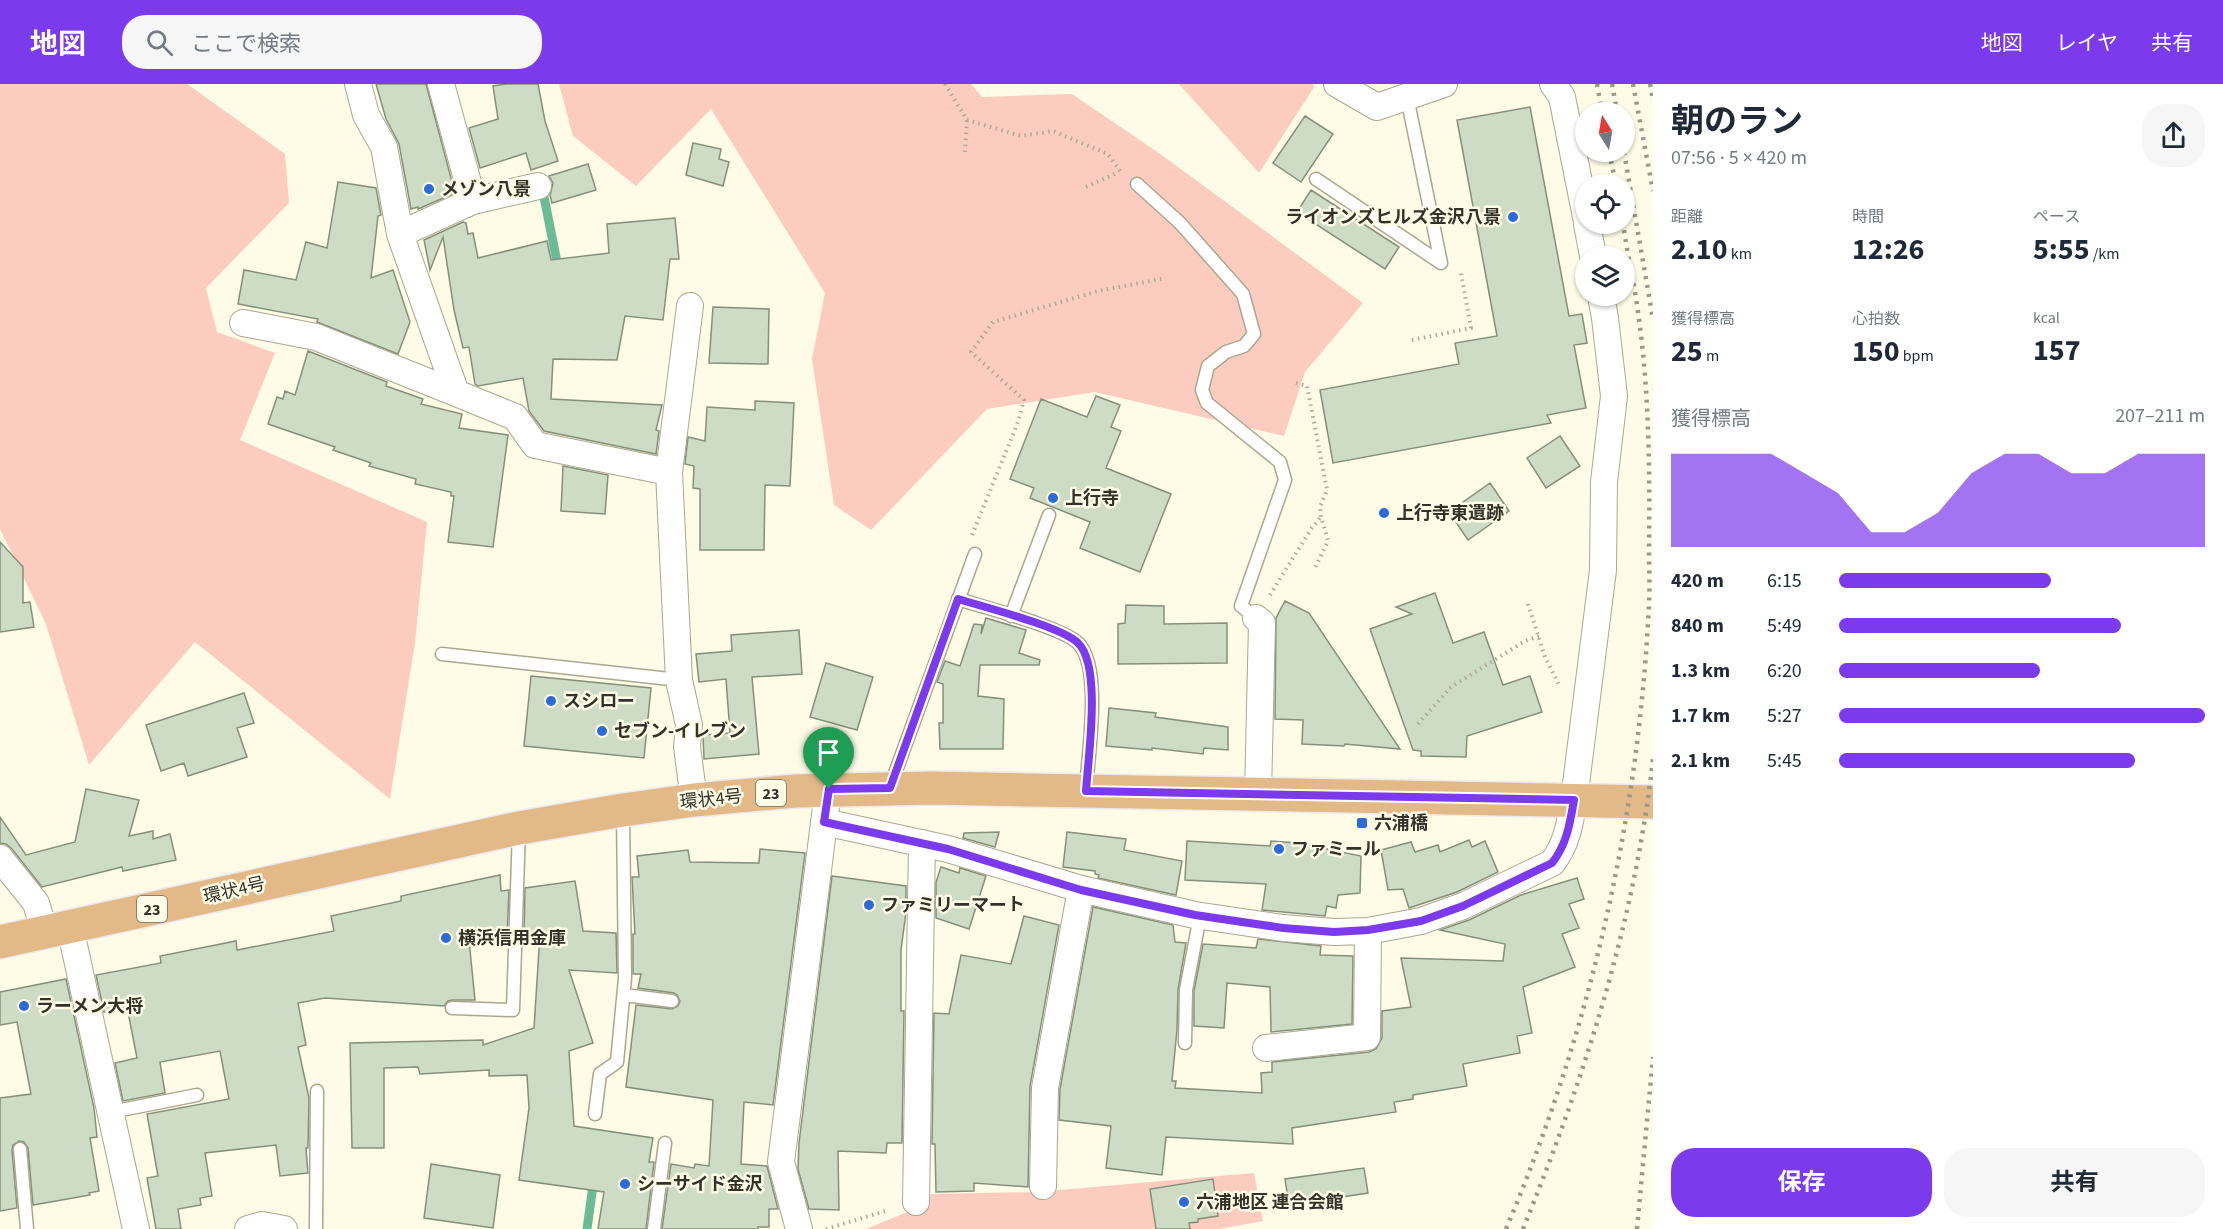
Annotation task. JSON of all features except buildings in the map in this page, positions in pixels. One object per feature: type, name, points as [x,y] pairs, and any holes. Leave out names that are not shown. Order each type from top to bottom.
[{"type":"main road","name":"環状4号","points":[[0,942],[519,828],[694,800],[829,789],[890,788],[1653,802]]},
{"type":"street","points":[[358,84],[366,115],[384,147],[400,234],[456,393]]},
{"type":"street","points":[[441,84],[473,201]]},
{"type":"street","points":[[1337,84],[1377,107],[1443,84]]},
{"type":"street","points":[[1553,84],[1562,97],[1577,174]]},
{"type":"street","points":[[400,234],[473,201],[538,186]]},
{"type":"street","points":[[690,306],[669,472],[680,680],[689,725],[687,747],[694,800]]},
{"type":"street","points":[[824,822],[948,849],[1081,890],[1200,916],[1283,928],[1334,932],[1368,930],[1421,921],[1463,906],[1552,863],[1562,851],[1574,800],[1602,570],[1604,482],[1614,396],[1603,306]]},
{"type":"street","points":[[243,323],[316,337],[514,417],[526,430],[535,445],[669,472]]},
{"type":"street","points":[[1256,618],[1262,623],[1258,794]]},
{"type":"street","points":[[798,1229],[781,1162],[829,789]]},
{"type":"street","points":[[916,1202],[922,843]]},
{"type":"street","points":[[0,858],[58,930],[111,1112],[136,1229]]},
{"type":"street","points":[[1043,1186],[1045,1088],[1081,890]]},
{"type":"street","points":[[1266,1048],[1367,1037],[1368,930]]},
{"type":"street","points":[[248,1229],[262,1225],[284,1229]]},
{"type":"lane","points":[[1316,179],[1441,263],[1407,97]]},
{"type":"lane","points":[[1137,184],[1180,223],[1243,294],[1254,334],[1244,346],[1226,352],[1208,366],[1202,390],[1207,404],[1280,462],[1285,480],[1241,606],[1256,618]]},
{"type":"lane","points":[[1011,616],[1048,515]]},
{"type":"lane","points":[[890,788],[975,554]]},
{"type":"lane","points":[[958,599],[1061,632],[1079,643],[1089,660],[1092,691],[1086,791]]},
{"type":"lane","points":[[442,654],[680,680]]},
{"type":"lane","points":[[596,1114],[600,1074],[617,1062],[626,978],[623,810]]},
{"type":"lane","points":[[452,1008],[513,1010],[519,828]]},
{"type":"lane","points":[[1185,1043],[1186,990],[1200,916]]},
{"type":"lane","points":[[624,995],[672,1001]]},
{"type":"lane","points":[[316,1229],[317,1091]]},
{"type":"lane","points":[[111,1112],[196,1095]]},
{"type":"lane","points":[[654,1229],[666,1143]]},
{"type":"lane","points":[[20,1149],[27,1229]]},
{"type":"path","points":[[945,84],[967,120],[965,152]]},
{"type":"path","points":[[967,120],[1021,136],[1053,131],[1108,154],[1120,171],[1137,184]]},
{"type":"path","points":[[1086,188],[1120,171]]},
{"type":"path","points":[[975,554],[967,549],[1018,422],[1024,400],[972,352],[993,322],[1098,291],[1166,278]]},
{"type":"path","points":[[1296,383],[1307,386],[1328,490],[1320,507],[1328,541],[1314,570]]},
{"type":"path","points":[[1256,618],[1298,548],[1321,517]]},
{"type":"path","points":[[1528,604],[1545,657]]},
{"type":"path","points":[[1418,724],[1451,687],[1525,641],[1539,636]]},
{"type":"path","points":[[826,1229],[916,1202]]},
{"type":"shaded area","points":[[0,84],[187,84],[285,154],[289,203],[206,288],[217,332],[275,353],[240,440],[427,522],[415,643],[390,799],[195,642],[89,765],[46,624],[0,529]]},
{"type":"shaded area","points":[[559,84],[971,84],[982,97],[1072,94],[1163,156],[1363,303],[1305,372],[1284,436],[1095,392],[987,409],[871,530],[834,505],[812,359],[825,293],[711,109],[636,186],[573,136]]},
{"type":"shaded area","points":[[1179,84],[1313,84],[1314,87],[1259,173]]},
{"type":"shaded area","points":[[1254,1173],[1263,1221],[1219,1229],[866,1229],[927,1204],[931,1194],[1037,1192]]},
{"type":"waterway","points":[[543,192],[559,272]]},
{"type":"waterway","points":[[587,1229],[594,1178]]},
{"type":"railway","points":[[1597,84],[1600,102]]},
{"type":"railway","points":[[1612,84],[1615,102]]},
{"type":"railway","points":[[1633,84],[1653,191]]},
{"type":"railway","points":[[1650,84],[1653,99]]},
{"type":"railway","points":[[1611,162],[1614,174]]},
{"type":"railway","points":[[1626,162],[1653,319]]},
{"type":"railway","points":[[1506,1229],[1536,1154],[1586,1001],[1622,844],[1634,764],[1649,604],[1649,456],[1641,335],[1625,234]]},
{"type":"railway","points":[[1523,1229],[1567,1115],[1604,999],[1634,880],[1653,759]]},
{"type":"railway","points":[[1637,1229],[1653,1057]]},
{"type":"place","name":"メゾン八景","points":[[429,189]]},
{"type":"place","name":"ライオンズヒルズ金沢八景","points":[[1513,217]]},
{"type":"place","name":"上行寺","points":[[1053,498]]},
{"type":"place","name":"上行寺東遺跡","points":[[1384,513]]},
{"type":"place","name":"スシロー","points":[[551,701]]},
{"type":"place","name":"セブン-イレブン","points":[[602,731]]},
{"type":"place","name":"六浦橋","points":[[1362,823]]},
{"type":"place","name":"ファミール","points":[[1279,849]]},
{"type":"place","name":"ファミリーマート","points":[[869,905]]},
{"type":"place","name":"横浜信用金庫","points":[[446,938]]},
{"type":"place","name":"ラーメン大将","points":[[24,1006]]},
{"type":"place","name":"シーサイド金沢","points":[[625,1184]]},
{"type":"place","name":"六浦地区 連合会館","points":[[1184,1202]]},
{"type":"route","points":[[958,599],[1061,632],[1079,643],[1089,660],[1092,680],[1086,791],[1574,800],[1562,851],[1552,863],[1463,906],[1421,921],[1368,930],[1334,932],[1283,928],[1195,915],[1081,890],[948,849],[824,822],[829,789],[890,788],[958,599]]}]
